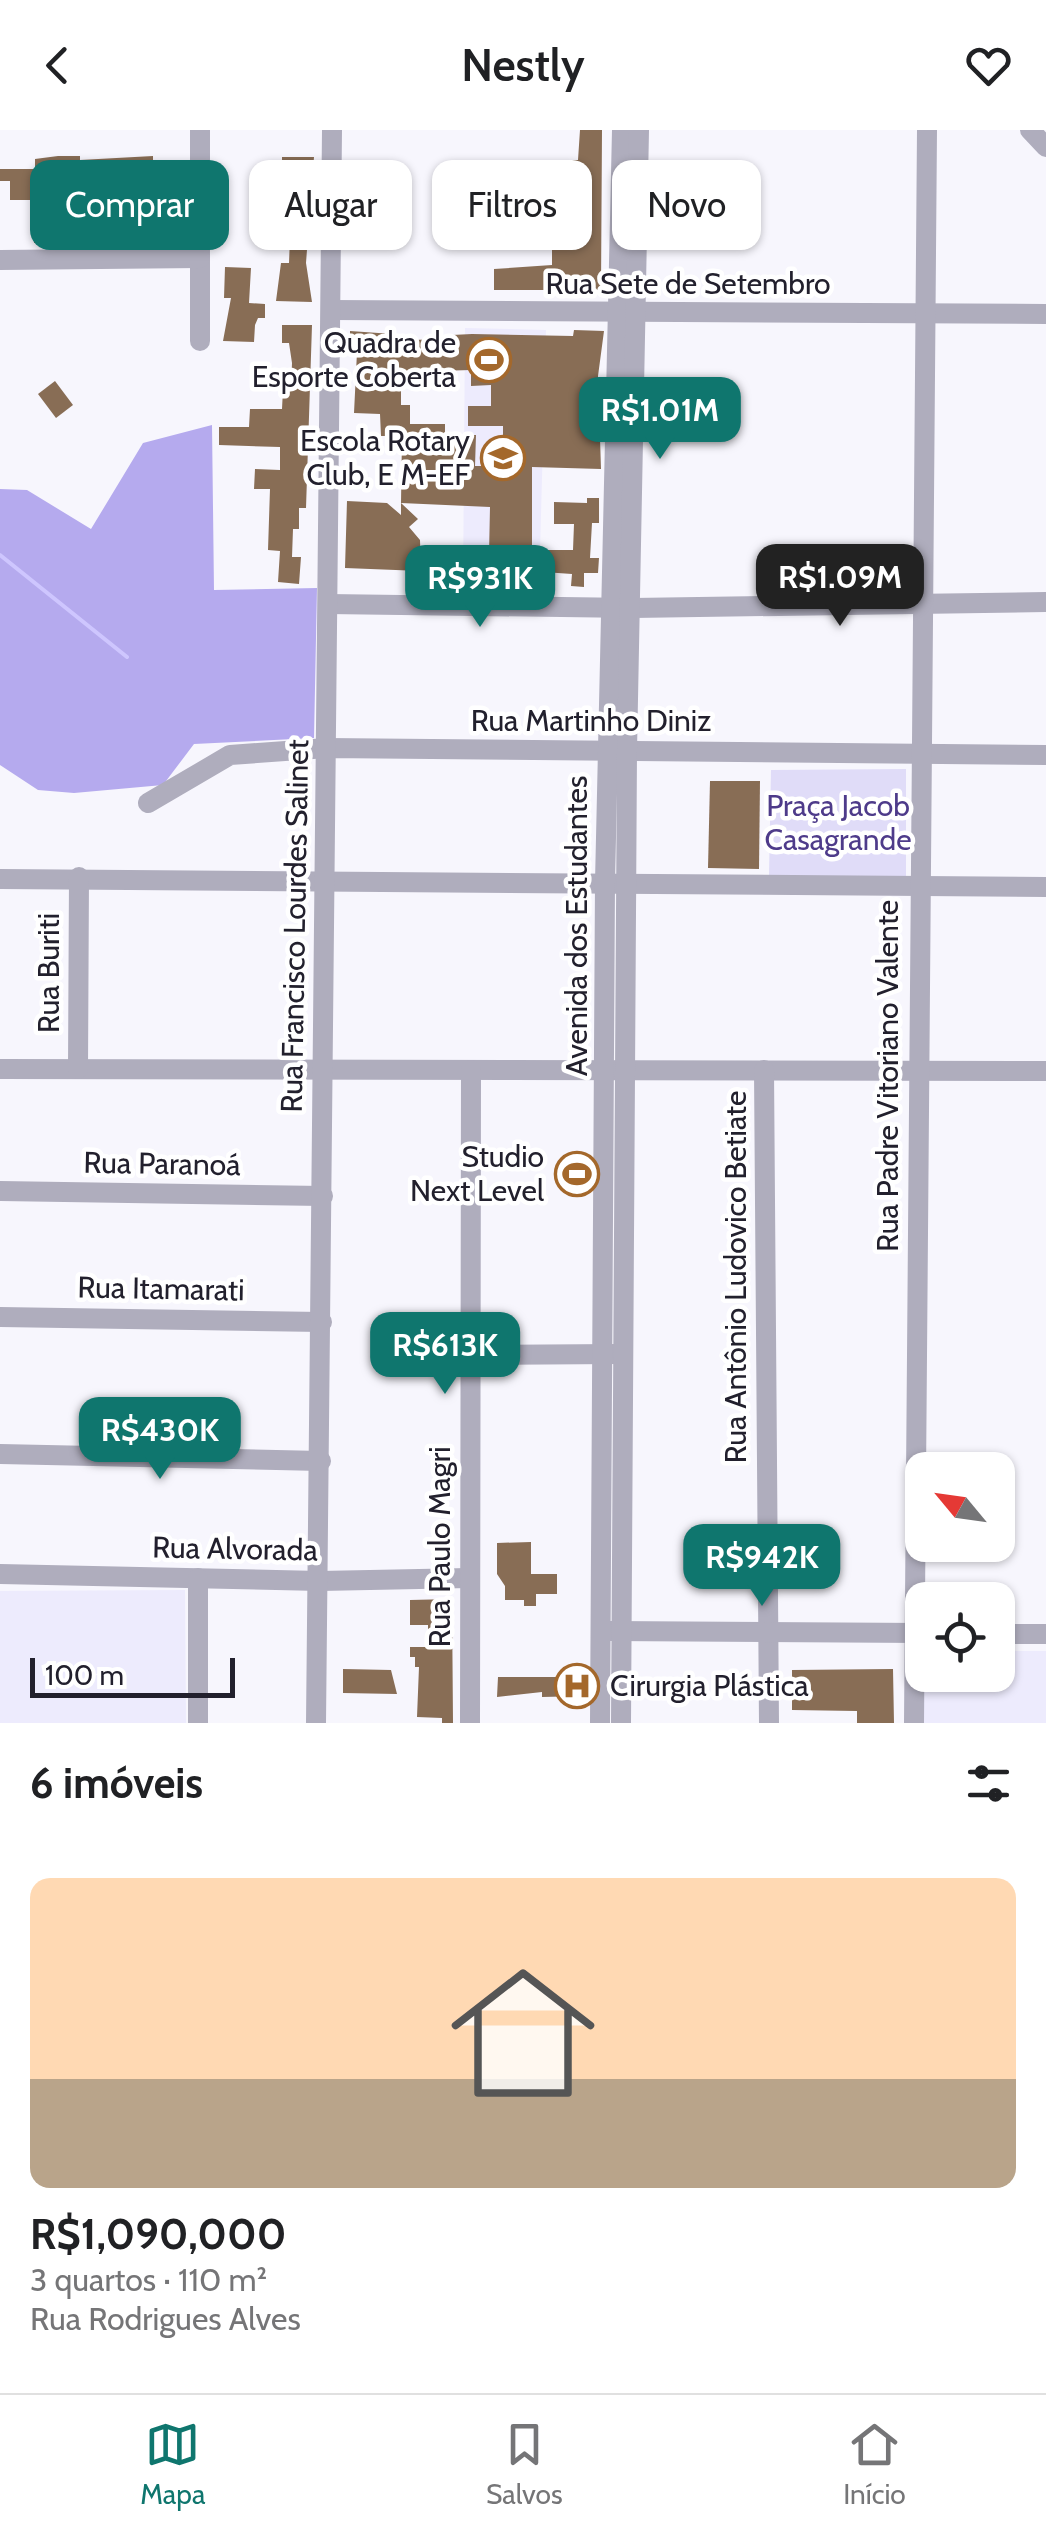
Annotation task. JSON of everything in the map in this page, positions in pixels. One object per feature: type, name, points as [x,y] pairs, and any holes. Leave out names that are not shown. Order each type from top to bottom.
[{"type":"street","points":[[200,130],[200,341]]},
{"type":"street","name":"Rua Francisco Lourdes Salinet","points":[[316,1723],[332,130]]},
{"type":"street","name":"Avenida dos Estudantes","points":[[622,130],[625,160]]},
{"type":"street","name":"Avenida dos Estudantes","points":[[635,160],[639,130]]},
{"type":"street","name":"Rua Padre Vitoriano Valente","points":[[918,1582],[926,130]]},
{"type":"street","points":[[1030,130],[1046,147]]},
{"type":"street","name":"Avenida dos Estudantes","points":[[600,1723],[611,1631],[615,1354],[618,751],[611,607],[624,498],[629,250]]},
{"type":"street","points":[[0,260],[200,258]]},
{"type":"street","name":"Rua Sete de Setembro","points":[[331,310],[628,315],[1046,314]]},
{"type":"street","name":"Avenida dos Estudantes","points":[[618,751],[633,608],[624,498]]},
{"type":"street","points":[[328,604],[633,608],[1046,602]]},
{"type":"street","name":"Rua Martinho Diniz","points":[[148,803],[230,755],[327,748],[1046,755]]},
{"type":"street","points":[[0,880],[79,877],[1046,887]]},
{"type":"street","name":"Rua Buriti","points":[[78,1070],[79,877]]},
{"type":"street","points":[[0,1070],[1046,1070]]},
{"type":"street","name":"Rua Paulo Magri","points":[[470,1070],[470,1723]]},
{"type":"street","name":"Rua Antônio Ludovico Betiate","points":[[764,1070],[769,1723]]},
{"type":"street","name":"Rua Paranoá","points":[[0,1191],[323,1196]]},
{"type":"street","name":"Rua Itamarati","points":[[0,1317],[322,1322]]},
{"type":"street","points":[[470,1356],[615,1354]]},
{"type":"street","points":[[0,1454],[321,1461]]},
{"type":"street","name":"Rua Alvorada","points":[[0,1574],[320,1581],[469,1578]]},
{"type":"street","points":[[198,1578],[198,1723]]},
{"type":"street","points":[[611,1631],[905,1634]]},
{"type":"street","name":"Avenida dos Estudantes","points":[[611,1631],[621,1723]]},
{"type":"street","points":[[1015,1634],[1046,1634]]},
{"type":"street","name":"Rua Padre Vitoriano Valente","points":[[914,1723],[915,1692]]},
{"type":"shaded area","name":"Escola Rotary Club, E M-EF","points":[[465,328],[546,330],[539,588],[463,587]]},
{"type":"shaded area","points":[[212,425],[214,590],[317,588],[314,738],[194,744],[163,785],[74,793],[38,790],[0,765],[0,489],[27,490],[91,529],[143,443]]},
{"type":"shaded area","points":[[185,1590],[186,1723],[0,1723],[0,1591]]},
{"type":"shaded area","points":[[1015,1651],[1046,1651],[1046,1723],[922,1723],[923,1692],[1015,1692]]},
{"type":"green space","name":"Praça Jacob Casagrande","points":[[906,769],[906,877],[769,876],[771,770]]},
{"type":"building","points":[[580,130],[602,130],[601,290],[494,290],[494,269],[552,265],[552,250],[592,250],[592,160],[578,160]]},
{"type":"building","points":[[58,156],[80,156],[80,160],[35,159]]},
{"type":"building","points":[[153,156],[153,160],[80,160]]},
{"type":"building","points":[[282,157],[314,157],[314,160]]},
{"type":"building","points":[[0,169],[30,169],[30,200],[10,200],[10,181],[0,181]]},
{"type":"building","points":[[290,250],[307,250],[312,302],[276,301],[281,263],[289,263]]},
{"type":"building","points":[[225,267],[251,268],[249,303],[265,304],[265,318],[258,318],[254,342],[223,341],[231,298],[224,298]]},
{"type":"building","points":[[282,325],[312,325],[306,508],[299,508],[299,529],[293,529],[292,557],[301,557],[299,584],[278,582],[280,551],[268,550],[270,489],[254,489],[255,469],[280,470],[280,447],[219,445],[219,427],[249,427],[250,409],[282,409],[283,389],[291,389],[292,363],[289,343],[282,343]]},
{"type":"building","points":[[574,330],[604,331],[598,376],[601,469],[532,467],[532,550],[573,550],[574,524],[554,524],[554,502],[587,503],[587,498],[599,498],[599,523],[592,523],[590,558],[599,558],[598,573],[584,573],[584,587],[571,586],[572,574],[515,570],[515,555],[489,555],[490,507],[401,503],[402,436],[381,436],[380,414],[354,413],[357,352],[350,352],[350,331],[407,335],[407,340],[452,339],[452,335],[472,334],[573,336]],"holes":[[[471,370],[471,386],[491,385],[491,406],[468,406],[468,426],[503,426],[503,466],[475,466],[476,435],[445,435],[445,424],[410,424],[410,405],[401,405],[401,386],[437,386],[437,371]]]},
{"type":"building","points":[[55,381],[73,405],[56,418],[38,394]]},
{"type":"building","points":[[347,501],[387,503],[401,515],[401,503],[418,519],[409,527],[420,540],[421,571],[345,568]]},
{"type":"building","points":[[710,781],[760,781],[759,869],[708,868]]},
{"type":"building","points":[[531,1542],[531,1574],[557,1574],[557,1594],[536,1594],[536,1606],[524,1606],[524,1600],[505,1600],[505,1586],[497,1574],[497,1543]]},
{"type":"building","points":[[452,1599],[453,1723],[442,1723],[442,1718],[417,1717],[419,1667],[415,1667],[415,1657],[410,1657],[410,1647],[428,1647],[428,1625],[410,1625],[410,1600]]},
{"type":"building","points":[[343,1669],[391,1670],[397,1694],[343,1693]]},
{"type":"building","points":[[893,1669],[894,1723],[857,1723],[857,1711],[792,1710],[792,1670]]},
{"type":"building","points":[[498,1677],[585,1677],[585,1696],[542,1697],[542,1692],[497,1697]]},
{"type":"waterway","points":[[0,555],[127,657]]},
{"type":"place","name":"Quadra de Esporte Coberta","points":[[489,360]]},
{"type":"place","name":"Escola Rotary Club, E M-EF","points":[[503,458]]},
{"type":"place","name":"Studio Next Level","points":[[577,1174]]},
{"type":"place","name":"Cirurgia Plástica","points":[[577,1686]]}]
